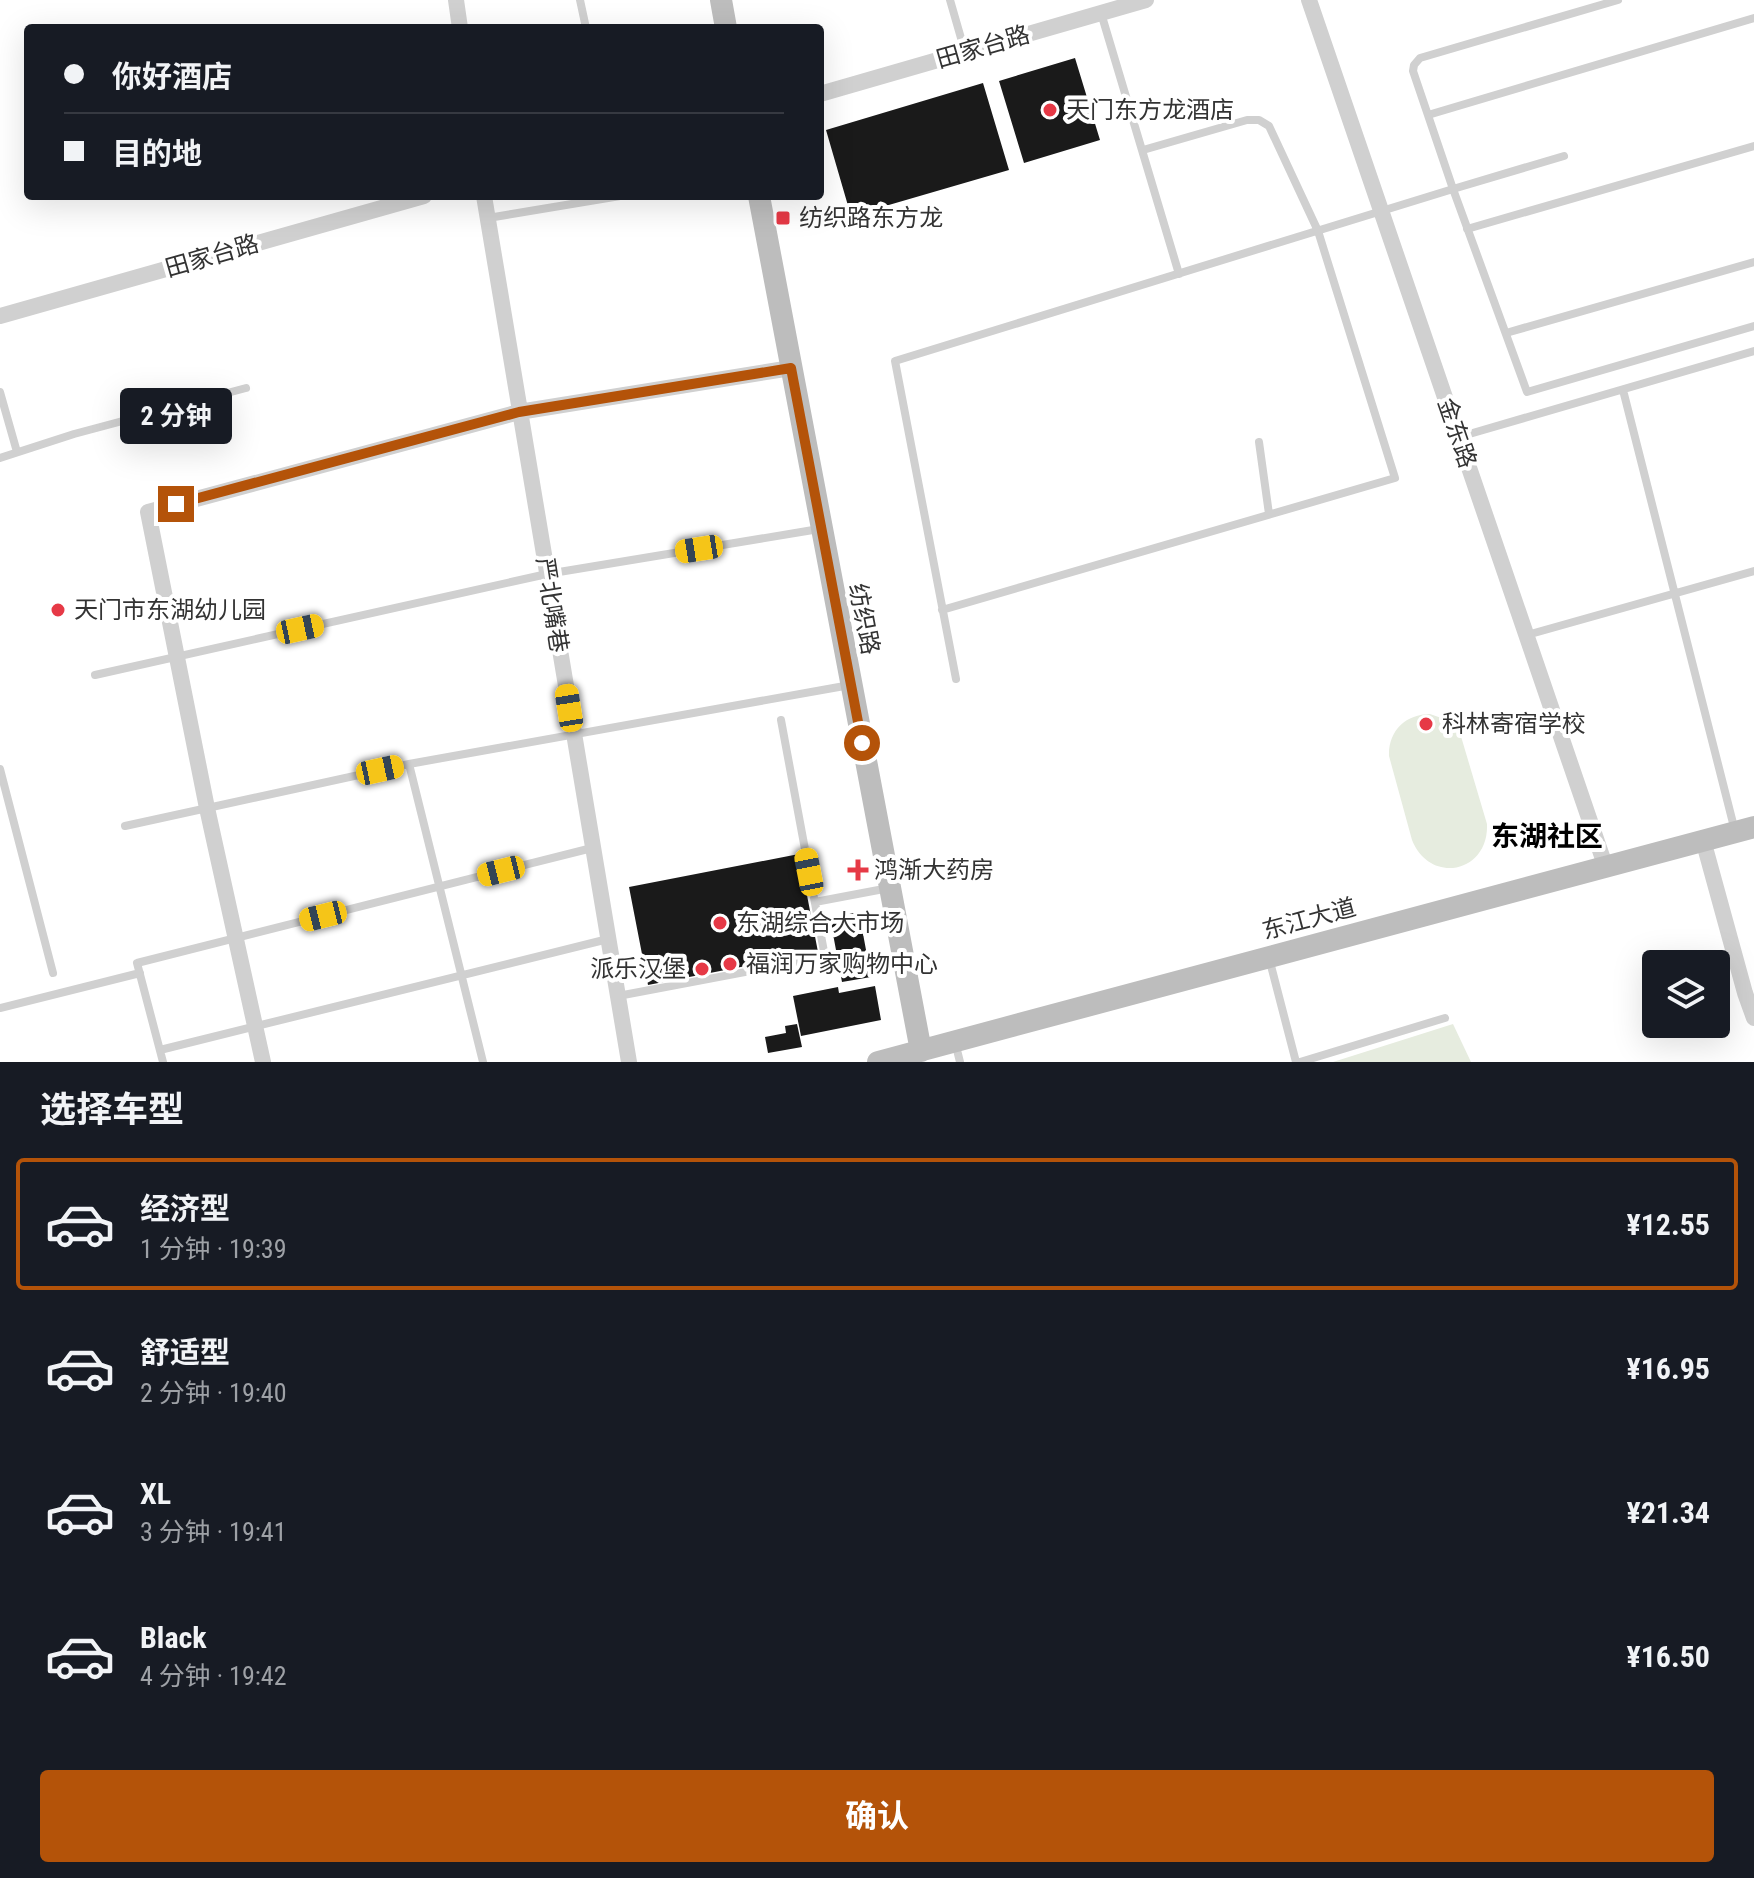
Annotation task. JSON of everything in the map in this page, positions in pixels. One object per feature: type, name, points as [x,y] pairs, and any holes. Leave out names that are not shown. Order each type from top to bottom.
[{"type":"street","points":[[456,0],[459,24]]},
{"type":"street","points":[[721,0],[725,24]]},
{"type":"street","name":"田家台路","points":[[824,93],[1146,0]]},
{"type":"street","name":"金东路","points":[[1309,0],[1605,865]]},
{"type":"street","name":"田家台路","points":[[0,316],[410,200]]},
{"type":"street","name":"严北嘴巷","points":[[485,200],[629,1062]]},
{"type":"street","name":"纺织路","points":[[760,200],[921,1051]]},
{"type":"street","points":[[263,1062],[207,808],[148,512],[519,412],[791,368]]},
{"type":"street","name":"东江大道","points":[[878,1062],[921,1051],[958,1052],[1268,957],[1744,829]]},
{"type":"street","points":[[1703,840],[1754,1018]]},
{"type":"lane","points":[[580,0],[585,24]]},
{"type":"lane","points":[[950,0],[965,52]]},
{"type":"lane","points":[[1618,0],[1420,58],[1414,65],[1413,71],[1453,189],[1527,392],[1754,326]]},
{"type":"lane","points":[[1101,13],[1179,274]]},
{"type":"lane","points":[[1428,115],[1754,18]]},
{"type":"lane","points":[[942,610],[1395,478],[1318,231],[1269,126],[1259,120],[1247,120],[1143,150]]},
{"type":"lane","points":[[1467,229],[1754,146]]},
{"type":"lane","points":[[956,679],[895,361],[1564,156]]},
{"type":"lane","points":[[487,218],[596,200]]},
{"type":"lane","points":[[1506,333],[1754,262]]},
{"type":"lane","points":[[1458,437],[1754,351]]},
{"type":"lane","points":[[0,458],[74,434],[246,388]]},
{"type":"lane","points":[[1623,390],[1675,593],[1744,829]]},
{"type":"lane","points":[[0,392],[17,452]]},
{"type":"lane","points":[[1259,442],[1269,514]]},
{"type":"lane","points":[[95,675],[547,574],[821,529]]},
{"type":"lane","points":[[1526,635],[1754,571]]},
{"type":"lane","points":[[125,826],[409,764],[850,685]]},
{"type":"lane","points":[[618,996],[825,957],[781,720]]},
{"type":"lane","points":[[409,764],[483,1062]]},
{"type":"lane","points":[[0,769],[53,973]]},
{"type":"lane","points":[[163,1062],[137,963],[592,848]]},
{"type":"lane","points":[[815,902],[890,888]]},
{"type":"lane","points":[[160,1050],[608,939]]},
{"type":"lane","points":[[1268,957],[1298,1062],[1445,1018]]},
{"type":"lane","points":[[0,1008],[140,973]]},
{"type":"shaded area","points":[[1430,714],[1447,720],[1460,733],[1487,824],[1485,841],[1479,854],[1457,867],[1444,868],[1420,854],[1412,840],[1389,756],[1389,747],[1400,726],[1413,717]]},
{"type":"shaded area","points":[[1453,1024],[1471,1062],[1333,1062]]},
{"type":"building","name":"天门东方龙酒店","points":[[1075,58],[1100,140],[1024,163],[999,81]]},
{"type":"building","points":[[983,83],[1009,170],[851,216],[826,130]]},
{"type":"building","name":"东湖综合大市场","points":[[799,854],[818,952],[648,985],[629,887]]},
{"type":"building","points":[[859,912],[871,977],[842,982],[830,918]]},
{"type":"building","points":[[875,986],[881,1020],[801,1036],[793,996],[838,987],[839,993]]},
{"type":"building","points":[[797,1024],[802,1047],[768,1053],[765,1037],[786,1033],[785,1026]]},
{"type":"place","name":"天门东方龙酒店","points":[[1050,110]]},
{"type":"place","name":"纺织路东方龙","points":[[783,218]]},
{"type":"place","name":"天门市东湖幼儿园","points":[[58,610]]},
{"type":"place","name":"科林寄宿学校","points":[[1426,724]]},
{"type":"place","name":"鸿渐大药房","points":[[858,870]]},
{"type":"place","name":"东湖综合大市场","points":[[720,923]]},
{"type":"place","name":"福润万家购物中心","points":[[730,964]]},
{"type":"place","name":"派乐汉堡","points":[[702,969]]},
{"type":"district","name":"东湖社区","points":[[1547,836]]},
{"type":"route","points":[[176,504],[519,412],[791,368],[862,743]]}]
